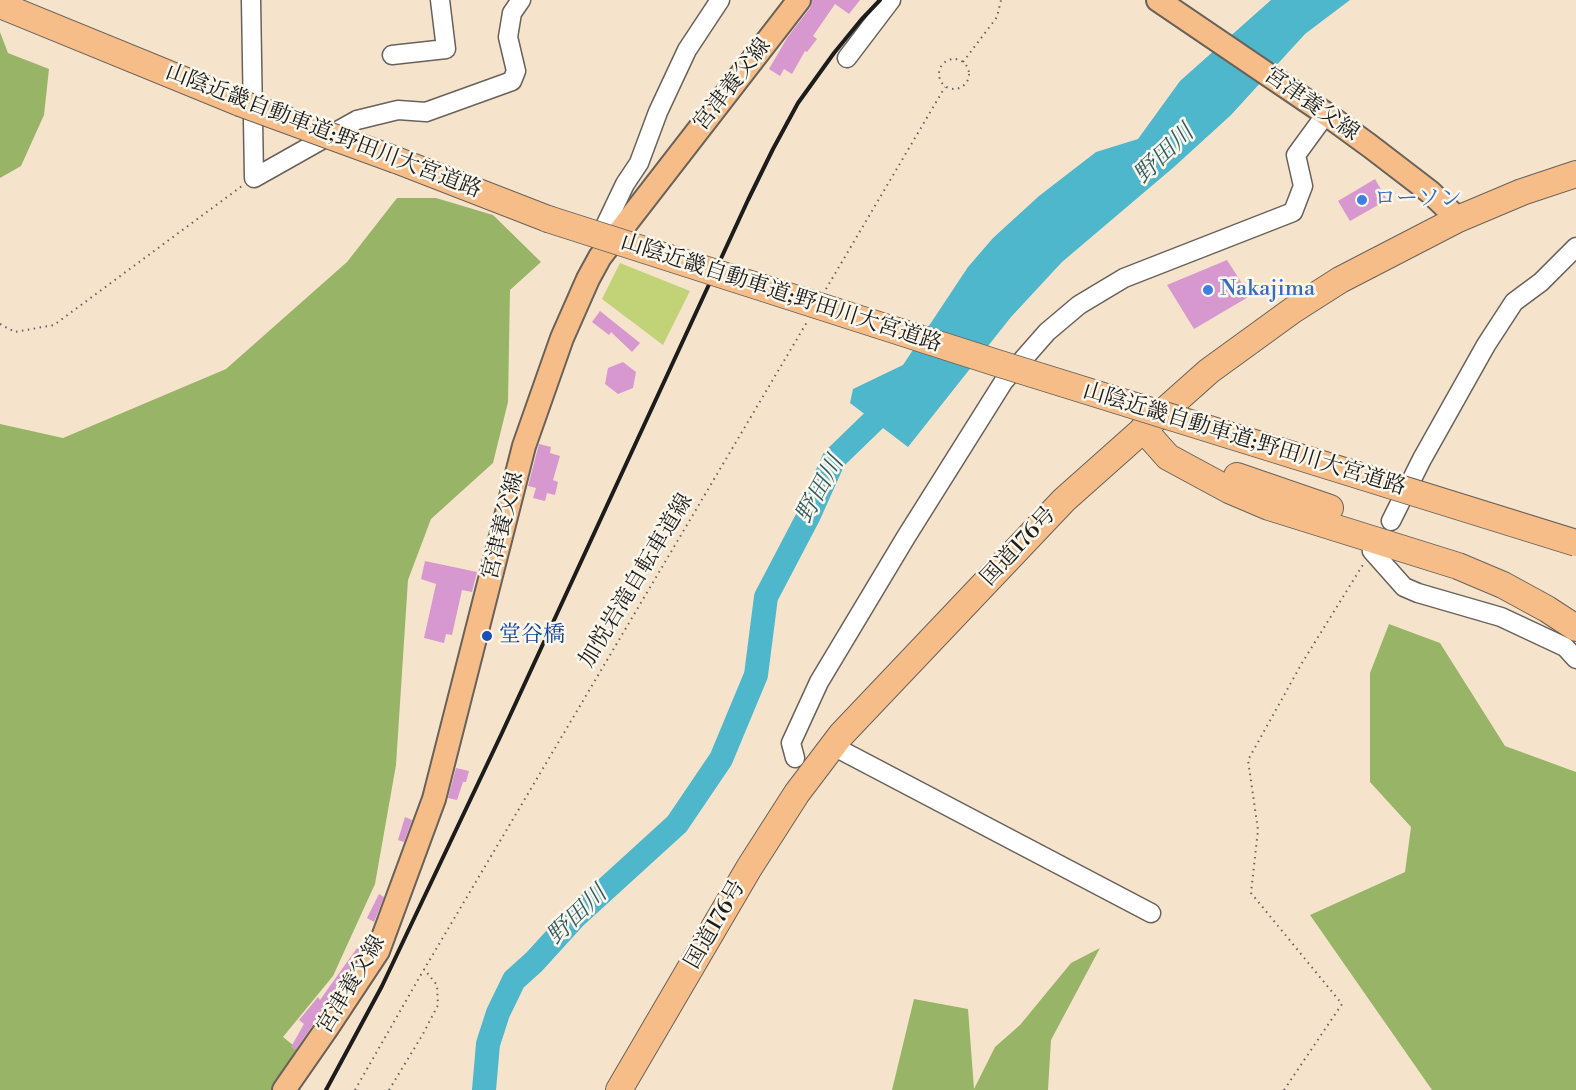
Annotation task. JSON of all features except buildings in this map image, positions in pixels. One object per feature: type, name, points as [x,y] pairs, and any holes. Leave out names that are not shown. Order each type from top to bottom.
[{"type":"highway","name":"山陰近畿自動車道;野田川大宮道路","points":[[0,5],[240,103],[548,219],[1008,367],[1576,543]]},
{"type":"highway","name":"国道176号","points":[[619,1090],[749,868],[797,793],[841,735],[1064,500],[1209,371],[1293,310],[1340,280],[1458,219],[1522,192],[1576,174]]},
{"type":"highway","points":[[1143,429],[1183,445],[1238,477],[1458,552],[1531,585],[1576,612]]},
{"type":"highway","points":[[1143,429],[1168,457],[1229,490],[1269,507],[1458,566],[1503,585],[1576,628]]},
{"type":"main road","name":"宮津養父線","points":[[284,1090],[378,951],[434,799],[524,446],[562,338],[588,279],[600,257],[799,0]]},
{"type":"main road","name":"宮津養父線","points":[[1161,2],[1321,111],[1430,192],[1458,219]]},
{"type":"street","points":[[251,0],[254,178],[357,120],[398,110],[426,112],[512,81],[516,71],[508,37],[512,13],[521,0]]},
{"type":"street","points":[[392,55],[446,49],[440,0]]},
{"type":"street","points":[[600,257],[605,226],[625,184],[639,163],[658,112],[687,50],[720,0]]},
{"type":"street","points":[[847,58],[891,0]]},
{"type":"street","points":[[795,758],[791,743],[819,682],[906,537],[1004,381],[1047,332],[1079,305],[1124,278],[1293,212],[1303,186],[1296,155],[1321,111]]},
{"type":"street","points":[[1391,521],[1422,459],[1480,356],[1515,302],[1541,282],[1576,247]]},
{"type":"street","points":[[1373,549],[1404,587],[1501,617],[1565,647],[1576,659]]},
{"type":"street","points":[[833,746],[1151,913]]},
{"type":"path","points":[[963,62],[997,17],[1001,0]]},
{"type":"path","points":[[954,59],[963,62],[969,72],[967,83],[957,90],[945,87],[940,79],[940,70],[945,63],[954,59]]},
{"type":"path","points":[[825,291],[945,87]]},
{"type":"path","points":[[0,324],[15,332],[54,325],[254,178]]},
{"type":"path","name":"加悦岩滝自転車道線","points":[[355,1090],[424,969],[807,322]]},
{"type":"path","points":[[1284,1090],[1342,1004],[1251,893],[1258,830],[1248,760],[1302,663],[1373,549]]},
{"type":"path","points":[[389,1090],[438,1005],[437,985],[424,969]]},
{"type":"green space","points":[[0,32],[8,53],[49,69],[44,115],[21,166],[0,178]]},
{"type":"green space","points":[[397,198],[436,198],[493,215],[541,262],[510,290],[508,402],[493,463],[431,519],[408,580],[396,765],[375,884],[333,976],[283,1037],[304,1054],[277,1090],[0,1090],[0,424],[63,438],[226,369],[347,262]]},
{"type":"green space","points":[[620,263],[690,291],[663,345],[602,299]]},
{"type":"green space","points":[[1389,624],[1440,643],[1505,746],[1576,772],[1576,1090],[1432,1090],[1310,915],[1405,872],[1411,827],[1370,782],[1370,673]]},
{"type":"green space","points":[[1100,948],[1051,1040],[1048,1090],[892,1090],[914,999],[968,1009],[974,1089],[995,1047],[1020,1025],[1071,963]]},
{"type":"water","points":[[1271,0],[1350,0],[1305,34],[1231,115],[1174,167],[1062,262],[1011,317],[908,447],[850,403],[853,389],[903,365],[968,267],[993,238],[1039,196],[1096,152],[1138,139],[1180,81]]},
{"type":"waterway","name":"野田川","points":[[484,1090],[488,1044],[498,1013],[514,980],[534,962],[575,917],[677,824],[721,759],[756,675],[766,597],[808,517],[834,459],[897,398]]},
{"type":"railway","points":[[326,1090],[382,986],[773,149],[798,103],[834,53],[880,0]]},
{"type":"place","name":"ローソン","points":[[1362,200]]},
{"type":"place","name":"Nakajima","points":[[1208,290]]},
{"type":"place","name":"堂谷橋","points":[[487,636]]}]
